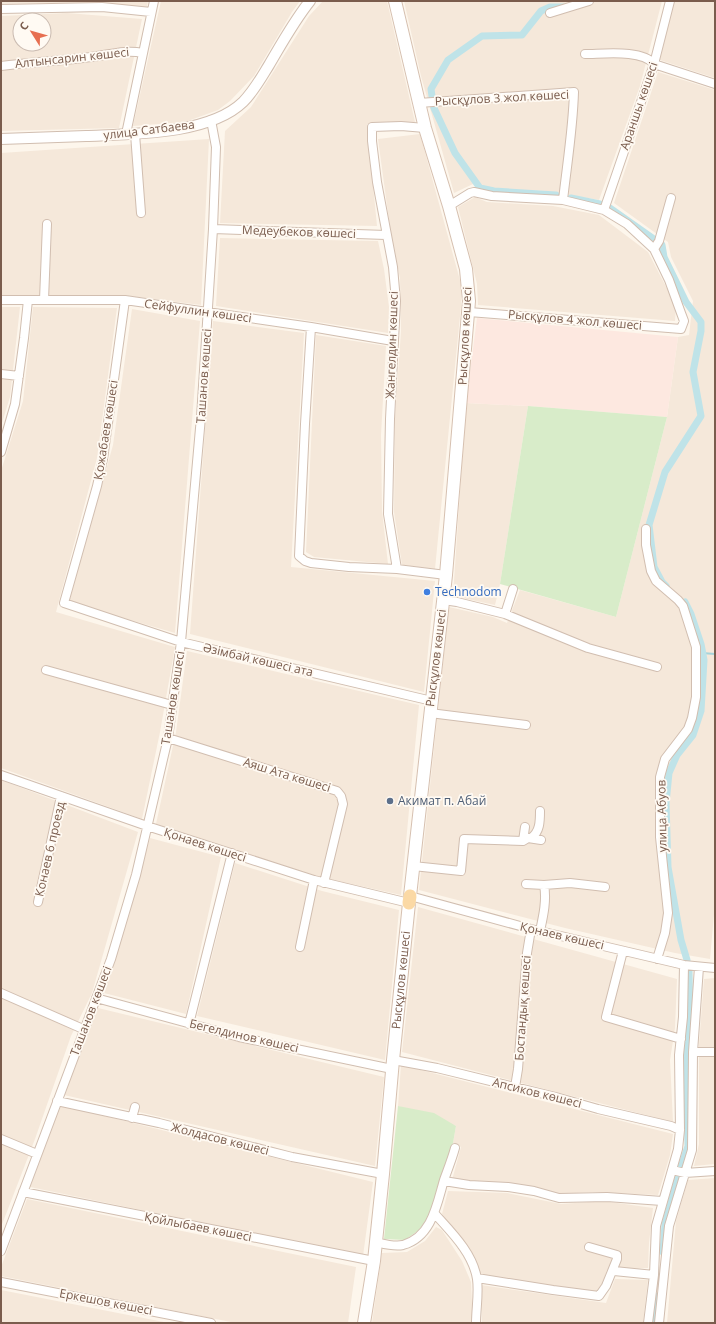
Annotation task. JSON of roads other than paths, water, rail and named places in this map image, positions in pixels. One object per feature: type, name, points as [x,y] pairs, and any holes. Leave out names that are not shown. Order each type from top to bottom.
[{"type":"main road","name":"Рысқұлов көшесі","points":[[364,1323],[374,1261],[413,866],[446,576],[469,312],[469,290],[466,269],[449,206],[425,128],[395,1]]},
{"type":"street","points":[[140,213],[131,134],[143,53],[154,1]]},
{"type":"street","name":"улица Сатбаева","points":[[1,140],[131,134],[182,128],[211,120],[227,113],[251,93],[310,1]]},
{"type":"street","points":[[550,13],[589,1]]},
{"type":"street","name":"Араншы көшесі","points":[[604,210],[654,64],[670,1]]},
{"type":"street","points":[[1,9],[102,8],[152,12]]},
{"type":"street","name":"Алтынсарин көшесі","points":[[1,66],[94,57],[111,53],[131,51],[143,53]]},
{"type":"street","points":[[585,54],[635,55],[651,60],[654,64],[715,84]]},
{"type":"street","name":"Рысқұлов 3 жол көшесі","points":[[419,102],[574,92],[572,126],[566,164],[563,200]]},
{"type":"street","name":"Ташанов көшесі","points":[[1,1251],[3,1241],[96,998],[123,920],[168,738],[181,642],[201,417],[213,229],[216,147],[211,120]]},
{"type":"street","name":"Жангелдин көшесі","points":[[397,569],[388,514],[390,419],[396,301],[393,267],[377,182],[372,142],[372,127],[401,126],[425,128]]},
{"type":"street","points":[[449,206],[474,192],[492,196],[563,200],[604,210],[627,224],[654,249],[660,241],[671,198]]},
{"type":"street","points":[[44,300],[47,224]]},
{"type":"street","name":"Медеубеков көшесі","points":[[213,229],[386,235]]},
{"type":"street","name":"Рысқұлов 4 жол көшесі","points":[[469,312],[681,329],[684,321],[681,312],[669,280],[654,249]]},
{"type":"street","name":"Сейфуллин көшесі","points":[[1,300],[125,300],[312,327],[393,341]]},
{"type":"street","points":[[1,452],[15,404],[28,300]]},
{"type":"street","name":"Қожабаев көшесі","points":[[64,603],[95,494],[103,459],[125,300]]},
{"type":"street","points":[[312,327],[305,432],[300,556],[305,561],[311,563],[349,567],[397,569],[446,576]]},
{"type":"street","points":[[1,374],[19,376]]},
{"type":"street","name":"улица Абуов","points":[[646,529],[646,545],[651,571],[656,581],[683,606],[696,647],[696,697],[692,718],[688,729],[665,759],[660,777],[660,837],[668,913],[665,933],[657,959]]},
{"type":"street","points":[[505,614],[513,589]]},
{"type":"street","points":[[443,600],[462,603],[505,614],[588,648],[657,667]]},
{"type":"street","name":"Әзімбай көшесі ата","points":[[64,603],[181,642],[431,707],[526,725]]},
{"type":"street","points":[[46,670],[172,705]]},
{"type":"street","name":"Аяш Ата көшесі","points":[[168,738],[337,791],[341,796],[343,804],[324,883]]},
{"type":"street","name":"Қонаев көшесі","points":[[2,777],[62,796],[147,826],[324,883],[410,899],[684,965],[715,968]]},
{"type":"street","name":"Конаев 6 проезд","points":[[38,902],[62,796]]},
{"type":"street","points":[[531,838],[534,836],[538,828],[540,811]]},
{"type":"street","points":[[522,841],[525,826]]},
{"type":"street","points":[[413,866],[461,871],[464,839],[522,841],[531,838],[541,840]]},
{"type":"street","points":[[189,1024],[232,853]]},
{"type":"street","points":[[300,947],[314,880]]},
{"type":"street","points":[[526,884],[544,885],[570,883],[605,887]]},
{"type":"street","points":[[540,931],[545,892],[544,885]]},
{"type":"street","name":"Бостандық көшесі","points":[[515,1087],[518,1069],[530,929]]},
{"type":"street","points":[[623,951],[606,1017],[681,1039]]},
{"type":"street","points":[[648,1323],[654,1274],[656,1226],[678,1149],[680,1130],[679,1055],[683,1018],[684,965]]},
{"type":"street","points":[[659,1323],[669,1226],[692,1150],[693,1052],[699,967]]},
{"type":"street","points":[[1,993],[83,1030]]},
{"type":"street","name":"Бегелдинов көшесі","points":[[96,998],[189,1024],[274,1045],[393,1064]]},
{"type":"street","points":[[693,1052],[715,1052]]},
{"type":"street","name":"Апсиков көшесі","points":[[393,1064],[437,1068],[671,1126],[680,1130]]},
{"type":"street","name":"Жолдасов көшесі","points":[[57,1101],[159,1123],[292,1157],[383,1174]]},
{"type":"street","points":[[132,1118],[135,1107]]},
{"type":"street","points":[[1,1139],[37,1154]]},
{"type":"street","points":[[376,1242],[402,1245],[415,1239],[426,1228],[434,1214],[455,1148]]},
{"type":"street","points":[[672,1170],[685,1173],[715,1171]]},
{"type":"street","points":[[444,1181],[469,1185],[500,1185],[520,1188],[559,1198],[607,1197],[662,1201]]},
{"type":"street","name":"Қойлыбаев көшесі","points":[[23,1192],[374,1261]]},
{"type":"street","points":[[434,1214],[461,1244],[474,1267],[477,1278],[476,1323]]},
{"type":"street","points":[[477,1278],[598,1296],[603,1292],[614,1271],[617,1262],[617,1255],[589,1247]]},
{"type":"street","points":[[614,1271],[654,1274]]},
{"type":"street","name":"Еркешов көшесі","points":[[1,1282],[211,1323]]},
{"type":"waterway","points":[[432,96],[431,89],[448,60],[482,36],[522,35],[541,11],[550,7],[566,7]]},
{"type":"waterway","points":[[434,108],[455,153],[480,188],[494,191],[556,195]]},
{"type":"waterway","points":[[571,198],[600,204]]},
{"type":"waterway","points":[[610,208],[654,239]]},
{"type":"waterway","points":[[662,245],[664,257],[686,302],[701,322],[701,331],[693,372],[701,416],[665,472],[649,525],[654,567],[662,582],[666,586]]},
{"type":"waterway","points":[[685,602],[691,614],[701,644],[704,660],[701,711],[693,735],[677,755],[669,773],[666,803],[668,867],[681,940],[687,960]]},
{"type":"waterway","points":[[702,653],[715,654]]},
{"type":"waterway","points":[[681,1167],[688,1146],[686,1061],[690,1018],[689,971]]},
{"type":"waterway","points":[[663,1252],[665,1224],[678,1178]]},
{"type":"waterway","points":[[654,1323],[658,1296]]},
{"type":"place","name":"Technodom","points":[[427,592]]},
{"type":"place","name":"Акимат п. Абай","points":[[390,801]]}]
